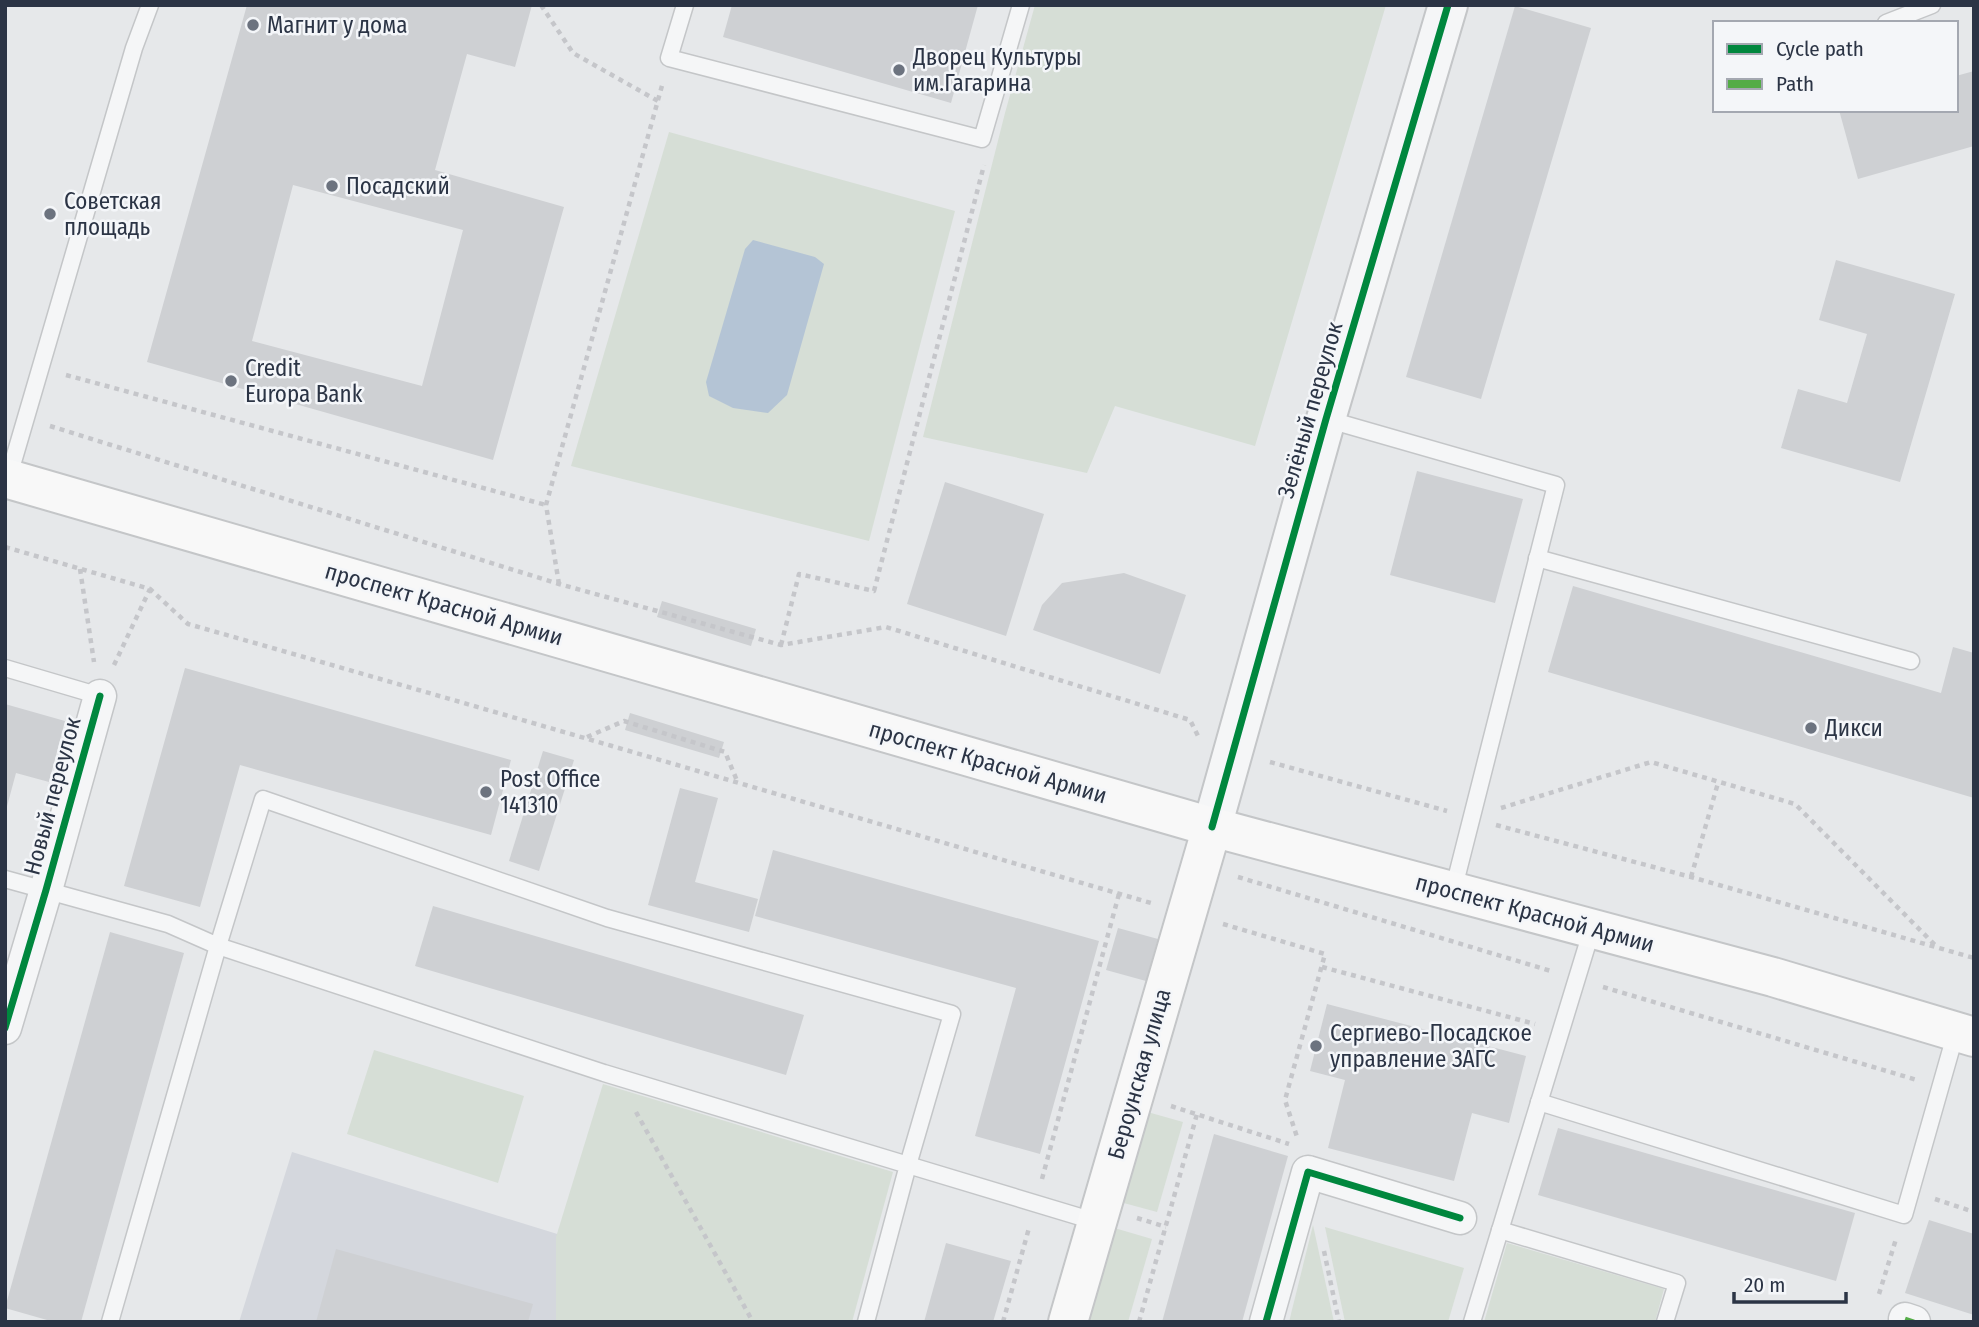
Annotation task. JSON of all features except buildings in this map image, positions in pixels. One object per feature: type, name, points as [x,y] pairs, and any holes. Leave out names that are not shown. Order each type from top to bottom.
[{"type":"main road","name":"проспект Красной Армии","points":[[7,478],[1212,827],[1773,977],[1965,1035]]},
{"type":"main road","name":"Бероунская улица","points":[[1068,1322],[1212,827]]},
{"type":"street","name":"Зелёный переулок","points":[[1212,827],[1326,419],[1448,5]]},
{"type":"street","name":"Новый переулок","points":[[5,1028],[100,696]]},
{"type":"street","points":[[1266,1322],[1308,1172],[1460,1217]]},
{"type":"lane","points":[[7,478],[27,419],[134,48],[150,5]]},
{"type":"lane","points":[[685,5],[669,58],[982,139],[1021,5]]},
{"type":"lane","points":[[1891,21],[1933,5]]},
{"type":"lane","points":[[1326,419],[1556,485],[1452,891]]},
{"type":"lane","points":[[1537,558],[1911,661]]},
{"type":"lane","points":[[5,668],[100,696]]},
{"type":"lane","points":[[110,1322],[263,799],[607,918],[952,1014],[866,1322]]},
{"type":"lane","points":[[5,879],[168,924],[218,946],[616,1076],[1097,1222]]},
{"type":"lane","points":[[1472,1322],[1592,929]]},
{"type":"lane","points":[[1539,1102],[1904,1215],[1965,1035]]},
{"type":"lane","points":[[1500,1230],[1677,1283],[1665,1322]]},
{"type":"path","points":[[541,5],[573,53],[658,101]]},
{"type":"path","points":[[559,584],[546,505],[669,58]]},
{"type":"path","points":[[781,645],[799,574],[874,591],[985,159]]},
{"type":"path","points":[[41,368],[546,505]]},
{"type":"path","points":[[27,419],[559,584],[781,645],[886,627],[1190,720],[1201,742],[1233,752],[1691,877],[1974,958]]},
{"type":"path","points":[[5,547],[150,589],[188,624],[587,737],[738,784],[1325,954],[1286,1100],[1300,1147],[1133,1095]]},
{"type":"path","points":[[80,569],[100,696]]},
{"type":"path","points":[[100,696],[150,589]]},
{"type":"path","points":[[587,737],[624,721],[725,752],[738,784]]},
{"type":"path","points":[[1471,818],[1651,762],[1796,804],[1935,946]]},
{"type":"path","points":[[1691,877],[1718,783]]},
{"type":"path","points":[[1003,1322],[1119,894]]},
{"type":"path","points":[[1322,967],[1561,1031]]},
{"type":"path","points":[[616,1076],[753,1322]]},
{"type":"path","points":[[1139,1322],[1197,1114]]},
{"type":"path","points":[[1911,1191],[1974,1212]]},
{"type":"path","points":[[1878,1295],[1904,1215]]},
{"type":"path","points":[[1322,1240],[1339,1322]]},
{"type":"shaded area","points":[[1035,5],[1386,5],[1255,446],[1115,406],[1087,473],[923,437]]},
{"type":"shaded area","points":[[669,132],[955,211],[869,541],[571,466]]},
{"type":"shaded area","points":[[374,1050],[524,1096],[498,1183],[347,1134]]},
{"type":"shaded area","points":[[603,1084],[893,1172],[852,1322],[556,1322],[556,1237]]},
{"type":"shaded area","points":[[1144,1111],[1183,1122],[1157,1212],[1120,1202]]},
{"type":"shaded area","points":[[292,1152],[693,1276],[679,1322],[239,1322]]},
{"type":"shaded area","points":[[1313,1225],[1334,1322],[1289,1322]]},
{"type":"shaded area","points":[[1111,1227],[1152,1239],[1128,1322],[1083,1322]]},
{"type":"shaded area","points":[[1325,1227],[1464,1268],[1448,1322],[1345,1322]]},
{"type":"shaded area","points":[[1507,1243],[1664,1289],[1655,1322],[1484,1322]]},
{"type":"water","points":[[753,240],[815,257],[824,264],[787,395],[768,413],[733,408],[709,396],[706,382],[745,249]]},
{"type":"marked path","points":[[1905,1319],[1914,1322]]},
{"type":"cycle path","points":[[1212,827],[1326,419],[1448,5]]},
{"type":"cycle path","points":[[5,1028],[100,696]]},
{"type":"cycle path","points":[[1266,1322],[1308,1172],[1460,1218]]},
{"type":"place","name":"Магнит у дома","points":[[253,25]]},
{"type":"place","name":"Дворец Культуры им.Гагарина","points":[[899,70]]},
{"type":"place","name":"Посадский","points":[[332,186]]},
{"type":"place","name":"Советская площадь","points":[[50,214]]},
{"type":"place","name":"Credit Europa Bank","points":[[231,381]]},
{"type":"place","name":"Дикси","points":[[1811,728]]},
{"type":"place","name":"Post Office 141310","points":[[486,792]]},
{"type":"place","name":"Сергиево-Посадское управление ЗАГС","points":[[1316,1046]]}]
